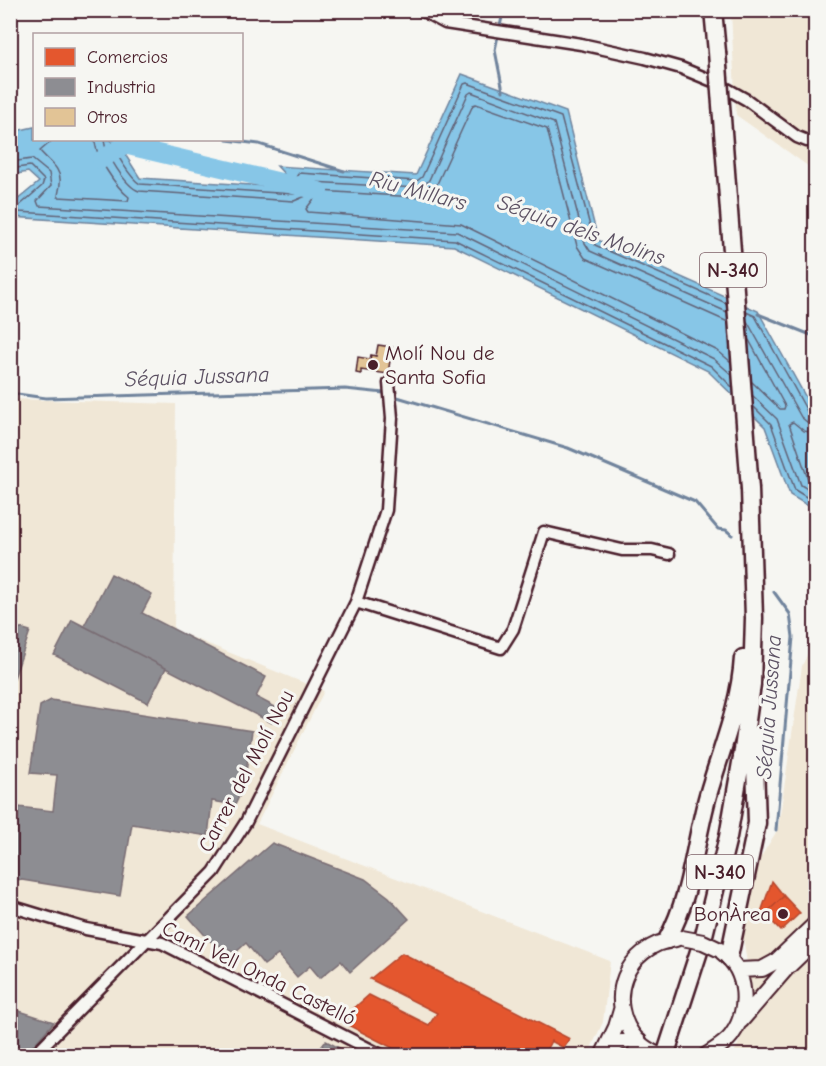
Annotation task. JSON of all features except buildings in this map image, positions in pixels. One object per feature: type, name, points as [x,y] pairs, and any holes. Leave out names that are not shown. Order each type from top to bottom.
[{"type":"highway","name":"N-340","points":[[665,1056],[703,939],[728,837],[752,684],[754,618],[750,489],[713,10]]},
{"type":"highway","points":[[675,939],[708,796],[736,707],[745,632],[754,618]]},
{"type":"highway","points":[[729,959],[757,824],[753,756],[755,705],[752,684]]},
{"type":"main road","points":[[602,1056],[621,1010],[623,985],[633,962],[654,945],[675,939],[703,942],[729,959],[762,969],[775,962],[816,923]]},
{"type":"main road","points":[[705,1056],[730,1038],[739,1023],[786,969],[816,940]]},
{"type":"main road","points":[[729,959],[743,987],[744,1005],[739,1023]]},
{"type":"main road","points":[[621,1010],[639,1046]]},
{"type":"main road","points":[[602,1056],[619,1043],[639,1046],[660,1056]]},
{"type":"street","points":[[421,10],[445,23],[580,44],[681,68],[715,82],[747,100],[797,137],[815,143]]},
{"type":"street","name":"Carrer del Molí Nou","points":[[33,1056],[214,872],[246,822],[356,602],[386,510],[392,418],[388,383]]},
{"type":"street","points":[[356,602],[501,648],[513,629],[544,532],[622,549],[651,550],[669,554]]},
{"type":"street","name":"Camí Vell Onda Castelló","points":[[10,906],[86,929],[162,944],[383,1056]]},
{"type":"shaded area","points":[[731,11],[815,11],[815,171],[736,115]]},
{"type":"shaded area","points":[[11,399],[176,404],[174,630],[324,691],[257,824],[610,961],[603,1022],[588,1055],[11,1056]]},
{"type":"shaded area","points":[[815,638],[815,1055],[732,1056],[750,1015],[750,982],[743,937],[759,860],[778,829],[802,666]]},
{"type":"water","points":[[462,74],[566,112],[598,240],[758,311],[815,414],[815,510],[790,495],[765,427],[708,371],[454,246],[11,217],[11,205],[39,182],[28,172],[11,175],[11,132],[33,127],[33,141],[117,141],[140,178],[297,188],[277,166],[416,175]]},
{"type":"waterway","points":[[499,10],[502,17],[495,50],[503,91]]},
{"type":"waterway","name":"Séquia dels Molins","points":[[235,141],[259,144],[344,171]]},
{"type":"waterway","name":"Riu Millars","points":[[101,160],[124,145],[319,191]]},
{"type":"waterway","name":"Séquia dels Molins","points":[[758,314],[816,337]]},
{"type":"waterway","name":"Séquia Jussana","points":[[10,393],[46,398],[345,389],[384,393]]},
{"type":"waterway","name":"Séquia Jussana","points":[[394,396],[568,448],[695,502],[718,529],[726,530],[732,535]]},
{"type":"waterway","name":"Séquia Jussana","points":[[774,592],[790,614],[793,637],[776,830]]},
{"type":"place","name":"Molí Nou de Santa Sofia","points":[[373,365]]},
{"type":"place","name":"BonÀrea","points":[[783,914]]}]
